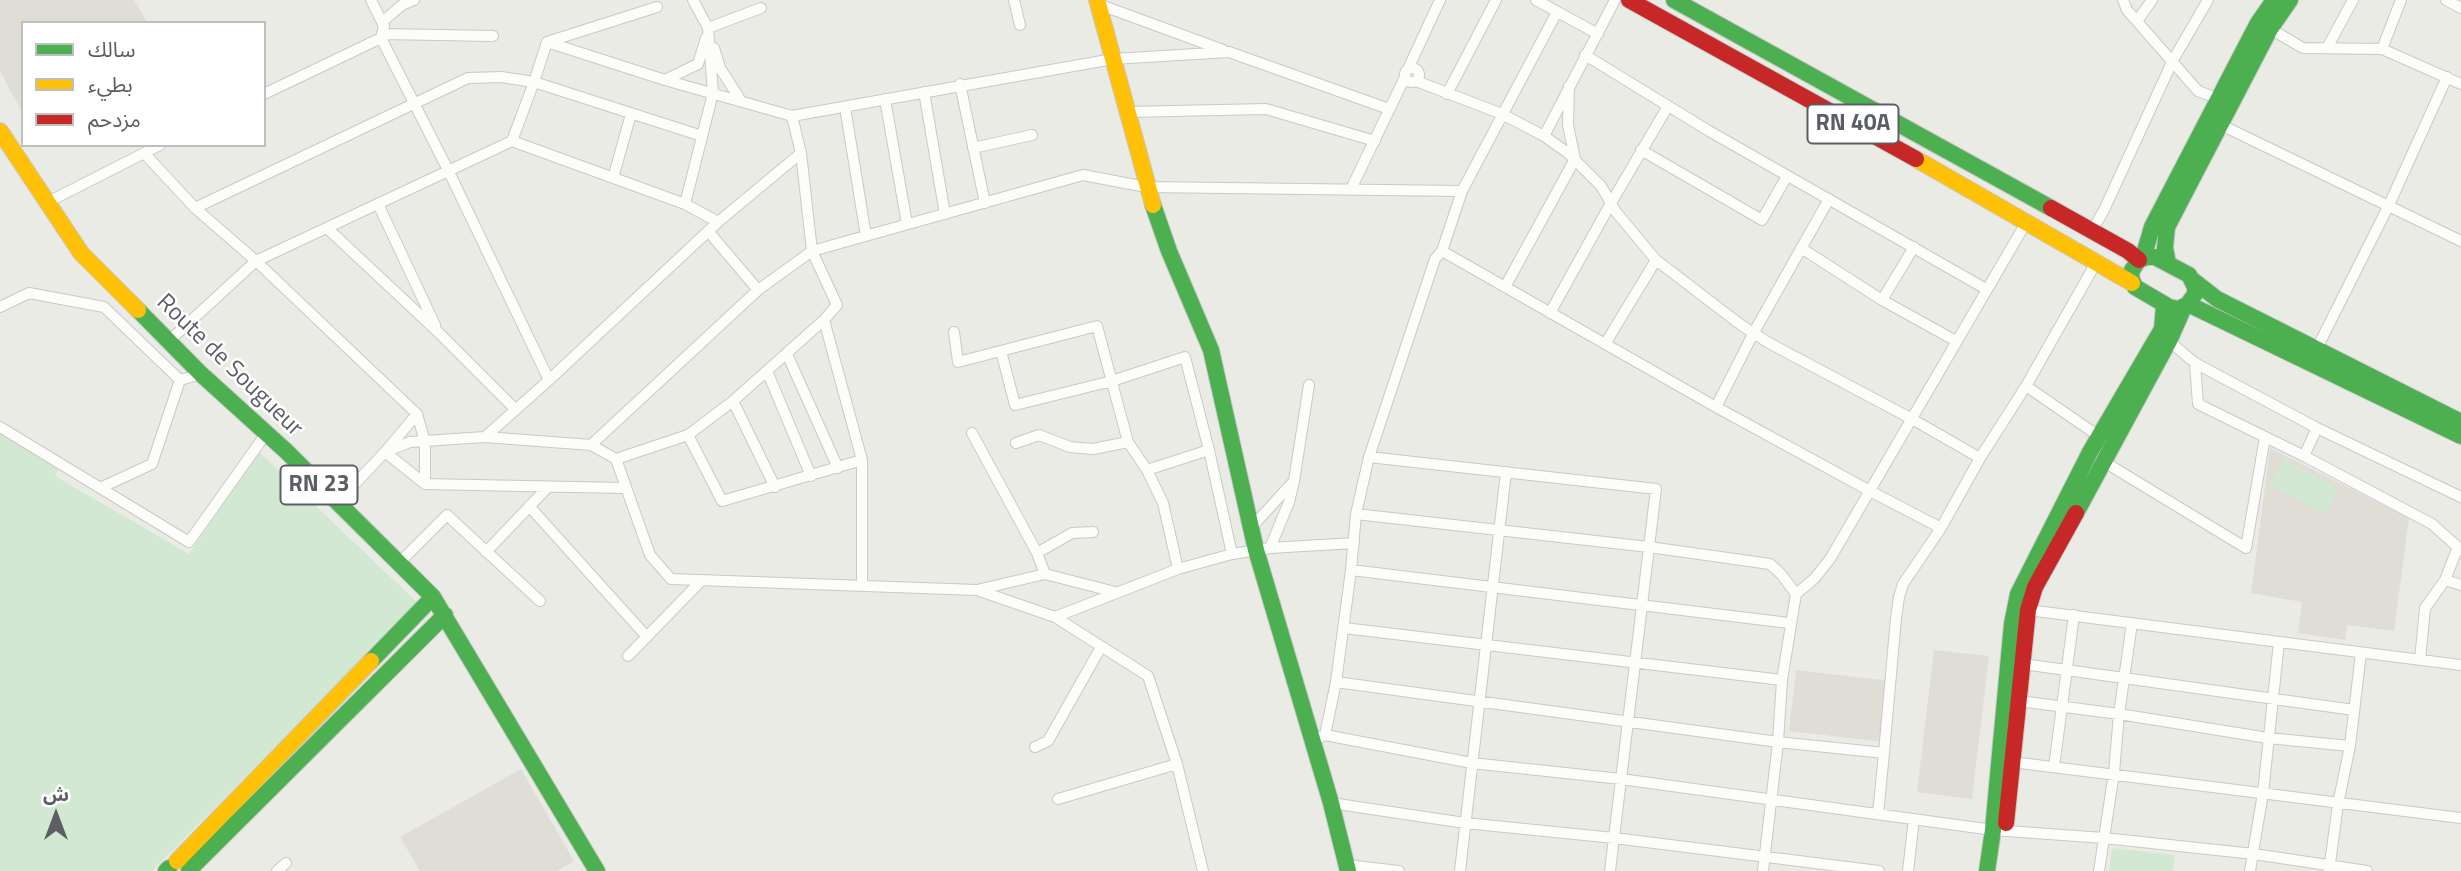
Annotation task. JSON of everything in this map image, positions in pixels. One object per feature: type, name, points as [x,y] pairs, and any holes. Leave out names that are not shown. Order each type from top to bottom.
[{"type":"main road","name":"RN 40A","points":[[1629,0],[2027,221],[2132,283]]},
{"type":"main road","name":"RN 40A","points":[[1674,0],[2141,259]]},
{"type":"main road","points":[[2168,262],[2165,248],[2167,227],[2274,0]]},
{"type":"main road","points":[[2290,0],[2264,26],[2219,99],[2215,122],[2152,227],[2141,259],[2132,270],[2132,283],[2138,290],[2164,305],[2174,308],[2186,306],[2461,436]]},
{"type":"main road","points":[[1098,2],[1146,187],[1169,251],[1211,350],[1251,528],[1263,549],[1318,739],[1347,868]]},
{"type":"main road","name":"Route de Sougueur","points":[[0,131],[81,253],[201,374],[286,452],[433,597],[597,871]]},
{"type":"main road","points":[[2141,259],[2155,257],[2168,262],[2187,272],[2217,299],[2461,422]]},
{"type":"main road","points":[[1987,871],[1999,830],[2012,762],[2028,610],[2035,587],[2105,462],[2186,306],[2195,294],[2194,281]]},
{"type":"main road","points":[[1998,871],[2011,624],[2018,594],[2090,452],[2162,329],[2164,305]]},
{"type":"main road","points":[[176,869],[433,597]]},
{"type":"main road","points":[[176,869],[445,615]]},
{"type":"street","points":[[371,0],[385,29],[381,36]]},
{"type":"street","points":[[383,22],[402,2],[414,0]]},
{"type":"street","points":[[693,0],[708,28],[720,68],[741,101]]},
{"type":"street","points":[[1014,0],[1020,25]]},
{"type":"street","points":[[1351,188],[1440,0]]},
{"type":"street","points":[[1447,94],[1496,0]]},
{"type":"street","points":[[1536,0],[1598,34]]},
{"type":"street","points":[[1544,135],[1615,0]]},
{"type":"street","points":[[2123,0],[2137,21],[2197,91],[2219,99]]},
{"type":"street","points":[[2137,21],[2152,0]]},
{"type":"street","points":[[2092,231],[2173,60],[2208,0]]},
{"type":"street","points":[[2326,48],[2353,0]]},
{"type":"street","points":[[2382,49],[2401,0]]},
{"type":"street","points":[[2446,0],[2461,8]]},
{"type":"street","points":[[1098,2],[1389,109]]},
{"type":"street","points":[[547,42],[657,7]]},
{"type":"street","points":[[708,28],[761,8]]},
{"type":"street","points":[[1557,12],[1461,191],[1442,251],[1434,259],[1369,457],[1356,514],[1336,682],[1318,739],[1472,763],[1621,779],[1999,830],[2254,854],[2330,869],[2367,871]]},
{"type":"street","points":[[2264,26],[2303,48],[2382,49],[2461,84]]},
{"type":"street","points":[[665,80],[698,64],[708,28]]},
{"type":"street","points":[[685,204],[713,93],[708,28]]},
{"type":"street","points":[[381,36],[549,380]]},
{"type":"street","points":[[266,93],[381,36],[493,36]]},
{"type":"street","points":[[547,42],[665,80],[792,116],[1112,59],[1229,52]]},
{"type":"street","points":[[512,141],[547,42]]},
{"type":"street","points":[[1585,55],[1787,176],[1986,289]]},
{"type":"street","points":[[1406,73],[1409,82],[1416,81],[1502,114],[1544,135],[1575,159],[1601,186],[1611,203],[1656,260],[1753,334],[1980,458]]},
{"type":"street","points":[[2316,350],[2389,205],[2447,77]]},
{"type":"street","points":[[195,208],[468,78],[534,82],[702,136]]},
{"type":"street","points":[[960,84],[985,203]]},
{"type":"street","points":[[1504,287],[1575,159],[1568,125],[1569,86]]},
{"type":"street","points":[[924,92],[944,214]]},
{"type":"street","points":[[886,99],[907,224]]},
{"type":"street","points":[[1550,313],[1668,106]]},
{"type":"street","points":[[845,107],[866,236]]},
{"type":"street","points":[[1127,112],[1266,109],[1375,141]]},
{"type":"street","points":[[613,178],[631,114]]},
{"type":"street","points":[[616,459],[688,435],[733,401],[787,354],[837,305],[812,251],[801,153],[792,116]]},
{"type":"street","points":[[2215,122],[2461,241]]},
{"type":"street","points":[[973,148],[1032,135]]},
{"type":"street","points":[[169,341],[256,261],[512,141],[685,204],[718,222]]},
{"type":"street","points":[[46,203],[156,147]]},
{"type":"street","points":[[1642,150],[1762,220],[1787,176]]},
{"type":"street","points":[[144,153],[195,208],[256,261],[417,414],[425,442],[425,484]]},
{"type":"street","points":[[485,437],[718,222],[801,153]]},
{"type":"street","points":[[590,445],[758,290],[812,251],[1083,175],[1146,187],[1461,191]]},
{"type":"street","points":[[1716,407],[1753,334],[1829,199]]},
{"type":"street","points":[[378,204],[438,332]]},
{"type":"street","points":[[1763,871],[1782,680],[1796,594],[1814,579],[1830,559],[2027,221]]},
{"type":"street","points":[[327,228],[516,410]]},
{"type":"street","points":[[708,231],[758,290]]},
{"type":"street","points":[[1882,300],[1914,247]]},
{"type":"street","points":[[1801,248],[1882,300],[1956,341]]},
{"type":"street","points":[[1442,251],[1716,407],[1941,528]]},
{"type":"street","points":[[1605,344],[1656,260]]},
{"type":"street","points":[[1878,814],[1899,597],[1909,574],[1941,528],[2097,261]]},
{"type":"street","points":[[0,307],[29,293],[104,307],[180,380]]},
{"type":"street","points":[[824,320],[862,460],[862,586]]},
{"type":"street","points":[[954,332],[958,362],[1097,326],[1128,442],[1147,470],[1163,503],[1178,569]]},
{"type":"street","points":[[2168,341],[2195,363],[2317,428],[2461,497]]},
{"type":"street","points":[[1001,351],[1015,405],[1112,382],[1185,357],[1232,554]]},
{"type":"street","points":[[787,354],[838,468]]},
{"type":"street","points":[[2195,363],[2198,404],[2432,524],[2459,548],[2445,580],[2425,608],[2420,660]]},
{"type":"street","points":[[767,371],[811,476]]},
{"type":"street","points":[[180,380],[201,374]]},
{"type":"street","points":[[100,488],[152,464],[180,380]]},
{"type":"street","points":[[1263,549],[1289,502],[1309,385]]},
{"type":"street","points":[[2026,386],[2100,437]]},
{"type":"street","points":[[733,401],[775,487]]},
{"type":"street","points":[[1200,413],[1224,408]]},
{"type":"street","points":[[337,503],[417,414]]},
{"type":"street","points":[[0,426],[189,542],[265,435]]},
{"type":"street","points":[[2304,456],[2317,428]]},
{"type":"street","points":[[972,433],[1037,553],[1045,574]]},
{"type":"street","points":[[688,435],[722,501],[862,460]]},
{"type":"street","points":[[1016,443],[1039,435],[1070,447],[1093,449],[1128,442]]},
{"type":"street","points":[[384,452],[410,442],[485,437],[590,445],[616,459],[624,488],[650,555],[671,579],[977,590],[1045,574],[1115,592]]},
{"type":"street","points":[[2090,452],[2246,548],[2265,437]]},
{"type":"street","points":[[1147,470],[1209,450]]},
{"type":"street","points":[[384,452],[425,484],[624,488]]},
{"type":"street","points":[[1369,457],[1656,489],[1610,871]]},
{"type":"street","points":[[1460,871],[1506,472]]},
{"type":"street","points":[[1251,528],[1294,481]]},
{"type":"street","points":[[486,552],[547,488]]},
{"type":"street","points":[[529,506],[647,636]]},
{"type":"street","points":[[1356,514],[1649,547],[1770,564],[1782,574],[1796,594]]},
{"type":"street","points":[[399,563],[447,515],[540,601]]},
{"type":"street","points":[[1037,553],[1072,533],[1093,533]]},
{"type":"street","points":[[1055,617],[1178,569],[1232,554],[1263,549],[1354,543]]},
{"type":"street","points":[[1351,570],[1790,623]]},
{"type":"street","points":[[628,656],[702,580]]},
{"type":"street","points":[[2445,580],[2461,585]]},
{"type":"street","points":[[977,590],[1055,617],[1148,676],[1177,764],[1203,871]]},
{"type":"street","points":[[2028,610],[2461,665]]},
{"type":"street","points":[[2054,767],[2074,615]]},
{"type":"street","points":[[2099,871],[2132,623]]},
{"type":"street","points":[[1344,628],[1782,680]]},
{"type":"street","points":[[2250,871],[2263,793],[2279,642]]},
{"type":"street","points":[[1035,747],[1048,741],[1101,648]]},
{"type":"street","points":[[2330,869],[2350,746],[2361,653]]},
{"type":"street","points":[[2023,664],[2354,710]]},
{"type":"street","points":[[1336,682],[1884,753]]},
{"type":"street","points":[[2018,701],[2268,738],[2350,746]]},
{"type":"street","points":[[2012,762],[2461,818]]},
{"type":"street","points":[[1058,799],[1177,764]]},
{"type":"street","points":[[1331,803],[1465,823],[1614,838],[1879,871]]},
{"type":"street","points":[[1908,871],[1914,819]]},
{"type":"street","points":[[1347,868],[1399,871]]},
{"type":"shaded area","points":[[0,0],[134,0],[147,21],[21,21],[21,110],[0,71]]},
{"type":"shaded area","points":[[2270,448],[2409,518],[2394,631],[2347,625],[2345,640],[2298,633],[2302,602],[2251,593]]},
{"type":"shaded area","points":[[1934,650],[1989,656],[1972,799],[1917,792]]},
{"type":"shaded area","points":[[1796,670],[1890,681],[1883,742],[1789,731]]},
{"type":"shaded area","points":[[521,769],[574,861],[557,871],[420,871],[400,837]]},
{"type":"green space","points":[[0,432],[59,468],[55,476],[189,554],[259,452],[418,603],[152,871],[0,871]]},
{"type":"green space","points":[[2284,459],[2339,489],[2325,515],[2269,485]]},
{"type":"green space","points":[[2112,848],[2175,855],[2173,871],[2109,871]]},
{"type":"traffic: fast","points":[[1674,0],[2051,208]]},
{"type":"traffic: fast","points":[[2143,258],[2152,227],[2258,23],[2274,0]]},
{"type":"traffic: fast","points":[[2168,263],[2165,248],[2167,227],[2270,29],[2290,0]]},
{"type":"traffic: fast","points":[[1153,205],[1169,251],[1211,350],[1256,550],[1331,803],[1348,871]]},
{"type":"traffic: fast","points":[[2147,257],[2155,257],[2189,275],[2195,287],[2195,294],[2188,304],[2179,309],[2169,307],[2135,287],[2131,277],[2132,270],[2139,260],[2147,257]]},
{"type":"traffic: fast","points":[[2194,281],[2217,299],[2461,422]]},
{"type":"traffic: fast","points":[[2188,304],[2461,436]]},
{"type":"traffic: fast","points":[[1987,871],[2012,624],[2018,594],[2090,452],[2162,329],[2164,305]]},
{"type":"traffic: fast","points":[[2076,513],[2169,341],[2184,307]]},
{"type":"traffic: fast","points":[[138,310],[201,374],[286,451],[433,597],[597,871]]},
{"type":"traffic: fast","points":[[371,661],[433,597]]},
{"type":"traffic: fast","points":[[189,870],[445,615]]},
{"type":"traffic: fast","points":[[166,871],[169,868]]},
{"type":"traffic: slow","points":[[1097,0],[1153,205]]},
{"type":"traffic: slow","points":[[0,131],[81,253],[138,310]]},
{"type":"traffic: slow","points":[[1916,159],[2132,283]]},
{"type":"traffic: slow","points":[[177,861],[371,661]]},
{"type":"traffic: jam","points":[[1629,0],[1916,159]]},
{"type":"traffic: jam","points":[[2051,208],[2128,251],[2139,260]]},
{"type":"traffic: jam","points":[[2006,823],[2028,610],[2035,587],[2076,513]]}]
